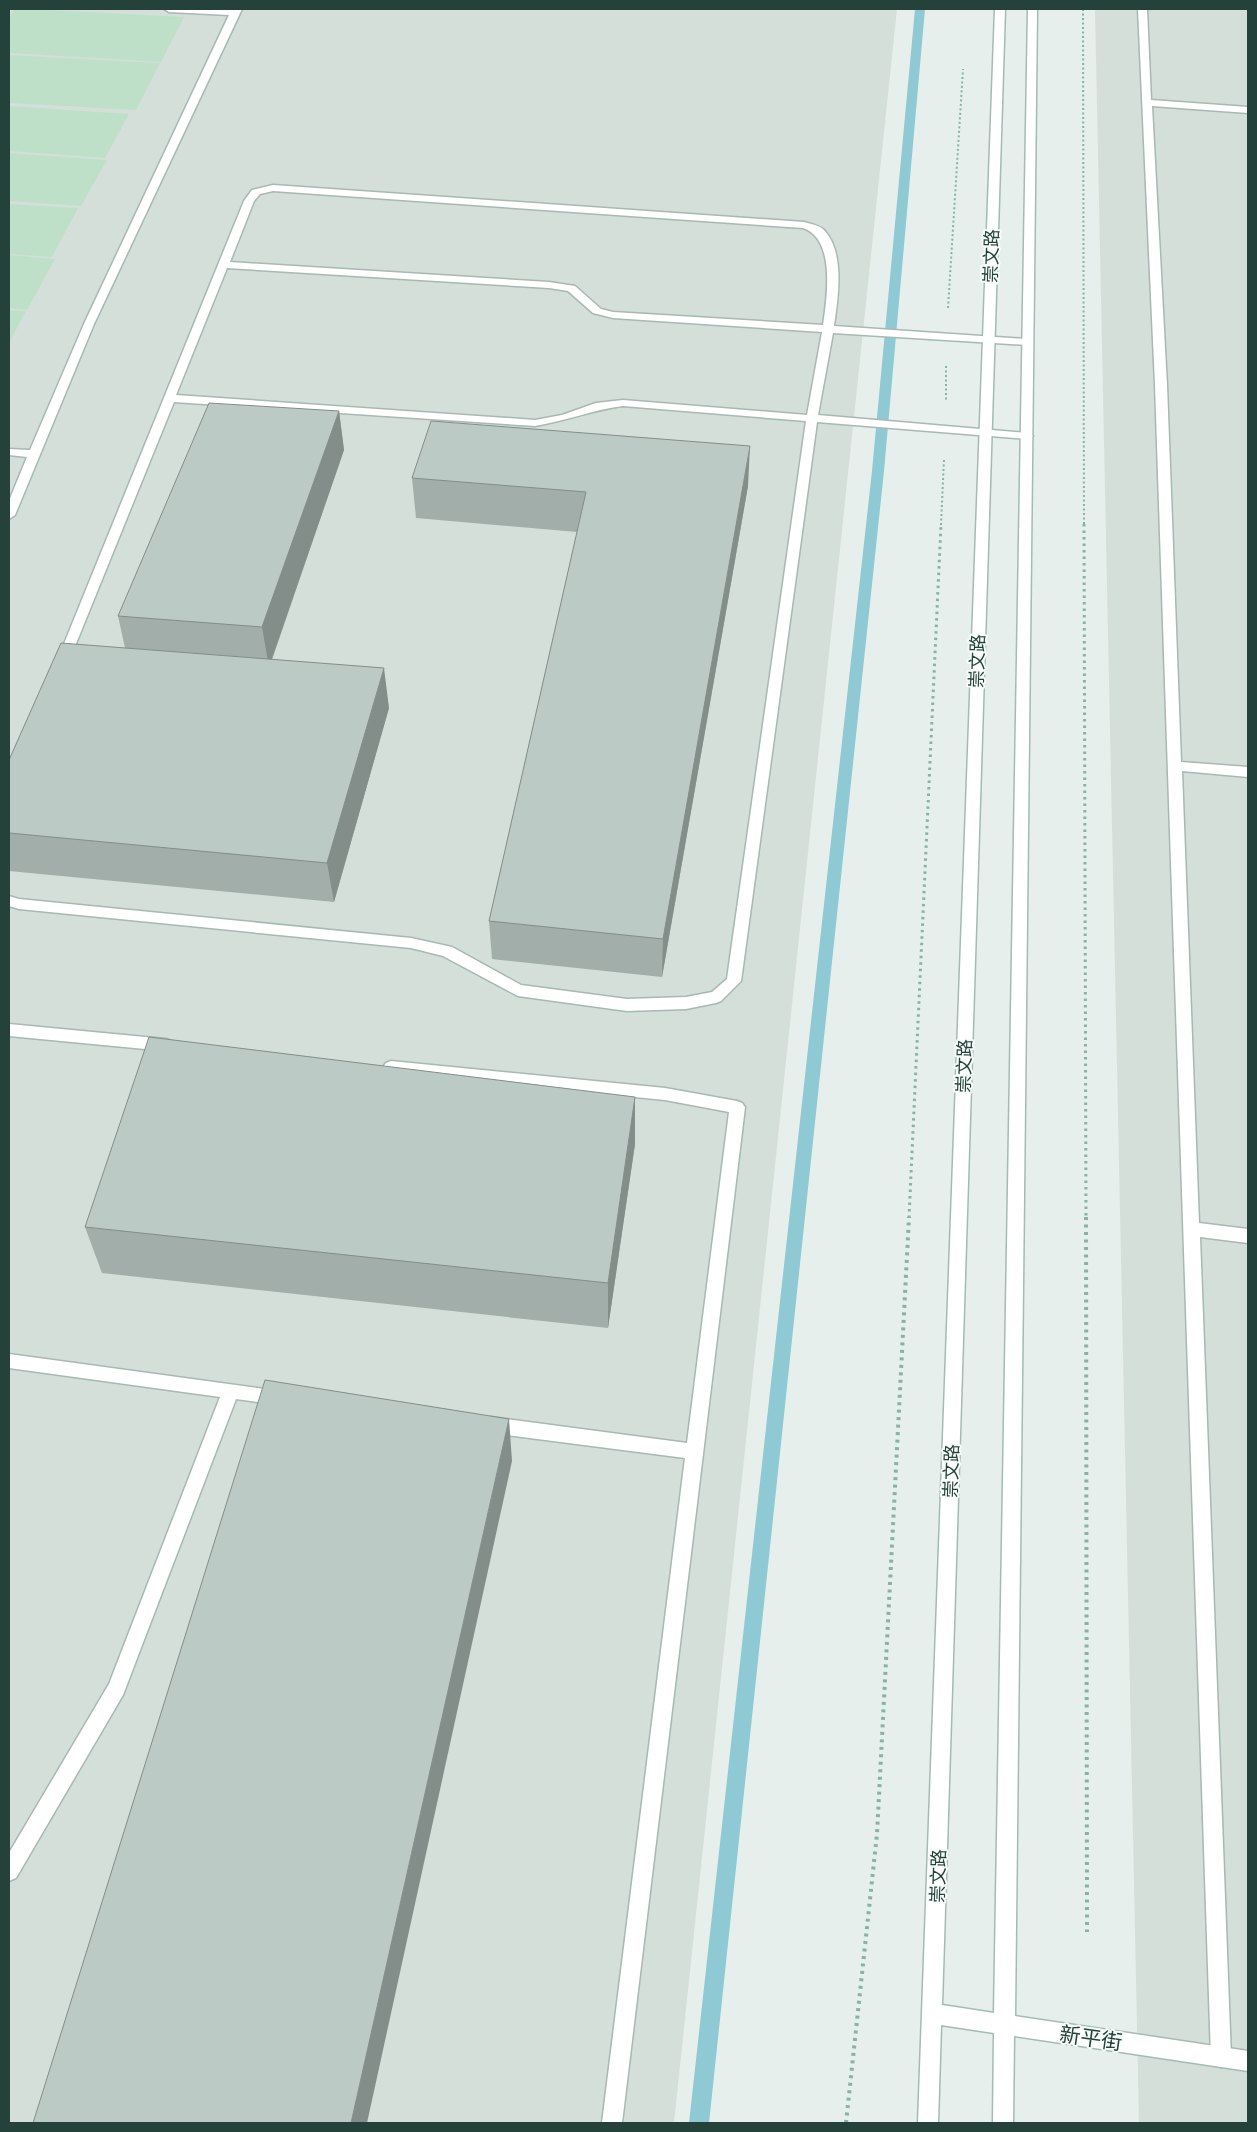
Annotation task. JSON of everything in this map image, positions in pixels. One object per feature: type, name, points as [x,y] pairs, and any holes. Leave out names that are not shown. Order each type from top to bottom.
[{"type":"street","points":[[9,515],[89,324],[236,11],[169,9]]},
{"type":"street","name":"崇文路","points":[[928,2123],[1000,9]]},
{"type":"street","points":[[1003,2123],[1033,9]]},
{"type":"street","points":[[1142,9],[1161,385],[1221,2057]]},
{"type":"street","points":[[1147,103],[1248,110]]},
{"type":"street","points":[[9,901],[19,904],[411,943],[447,951],[518,990],[627,1005],[686,1003],[716,997],[734,981],[812,417],[828,329],[833,280],[831,252],[822,233],[808,226],[785,222],[273,188],[256,192],[249,201],[223,265],[64,666]]},
{"type":"street","points":[[223,265],[549,285],[571,288],[597,311],[613,315],[1027,342]]},
{"type":"street","points":[[170,398],[535,423],[565,418],[596,406],[623,403],[1027,436]]},
{"type":"street","points":[[9,452],[34,454]]},
{"type":"street","points":[[1175,766],[1248,772]]},
{"type":"street","points":[[9,1030],[178,1046]]},
{"type":"street","points":[[377,1066],[665,1094],[737,1106],[612,2123]]},
{"type":"street","points":[[1192,1228],[1248,1236]]},
{"type":"street","points":[[9,1361],[300,1400]]},
{"type":"street","points":[[9,1871],[116,1689],[231,1391]]},
{"type":"street","points":[[478,1424],[695,1452]]},
{"type":"street","name":"新平街","points":[[933,2014],[1248,2061]]},
{"type":"path","points":[[1083,9],[1086,1932]]},
{"type":"path","points":[[846,2123],[877,1834],[924,932],[945,429],[946,337],[963,66]]},
{"type":"shaded area","points":[[9,9],[897,9],[674,2123],[9,2123]]},
{"type":"shaded area","points":[[1095,9],[1248,9],[1248,2123],[1139,2123]]},
{"type":"green space","points":[[15,9],[184,17],[161,62],[9,53],[9,19]]},
{"type":"green space","points":[[9,55],[160,63],[136,110],[9,103]]},
{"type":"green space","points":[[9,106],[129,114],[105,158],[9,151]]},
{"type":"green space","points":[[9,153],[107,160],[81,206],[9,201]]},
{"type":"green space","points":[[9,204],[78,208],[52,257],[9,254]]},
{"type":"green space","points":[[9,255],[55,259],[27,310],[9,308]]},
{"type":"green space","points":[[9,310],[26,311],[9,343]]},
{"type":"building","points":[[209,403],[339,411],[262,627],[118,616]]},
{"type":"building","points":[[431,421],[750,446],[663,939],[489,921],[586,492],[412,478]]},
{"type":"building","points":[[61,643],[384,668],[327,863],[9,833],[9,760]]},
{"type":"building","points":[[149,1037],[635,1097],[608,1283],[85,1227]]},
{"type":"building","points":[[265,1380],[509,1419],[351,2123],[33,2123]]},
{"type":"waterway","points":[[699,2123],[878,471],[920,9]]}]
